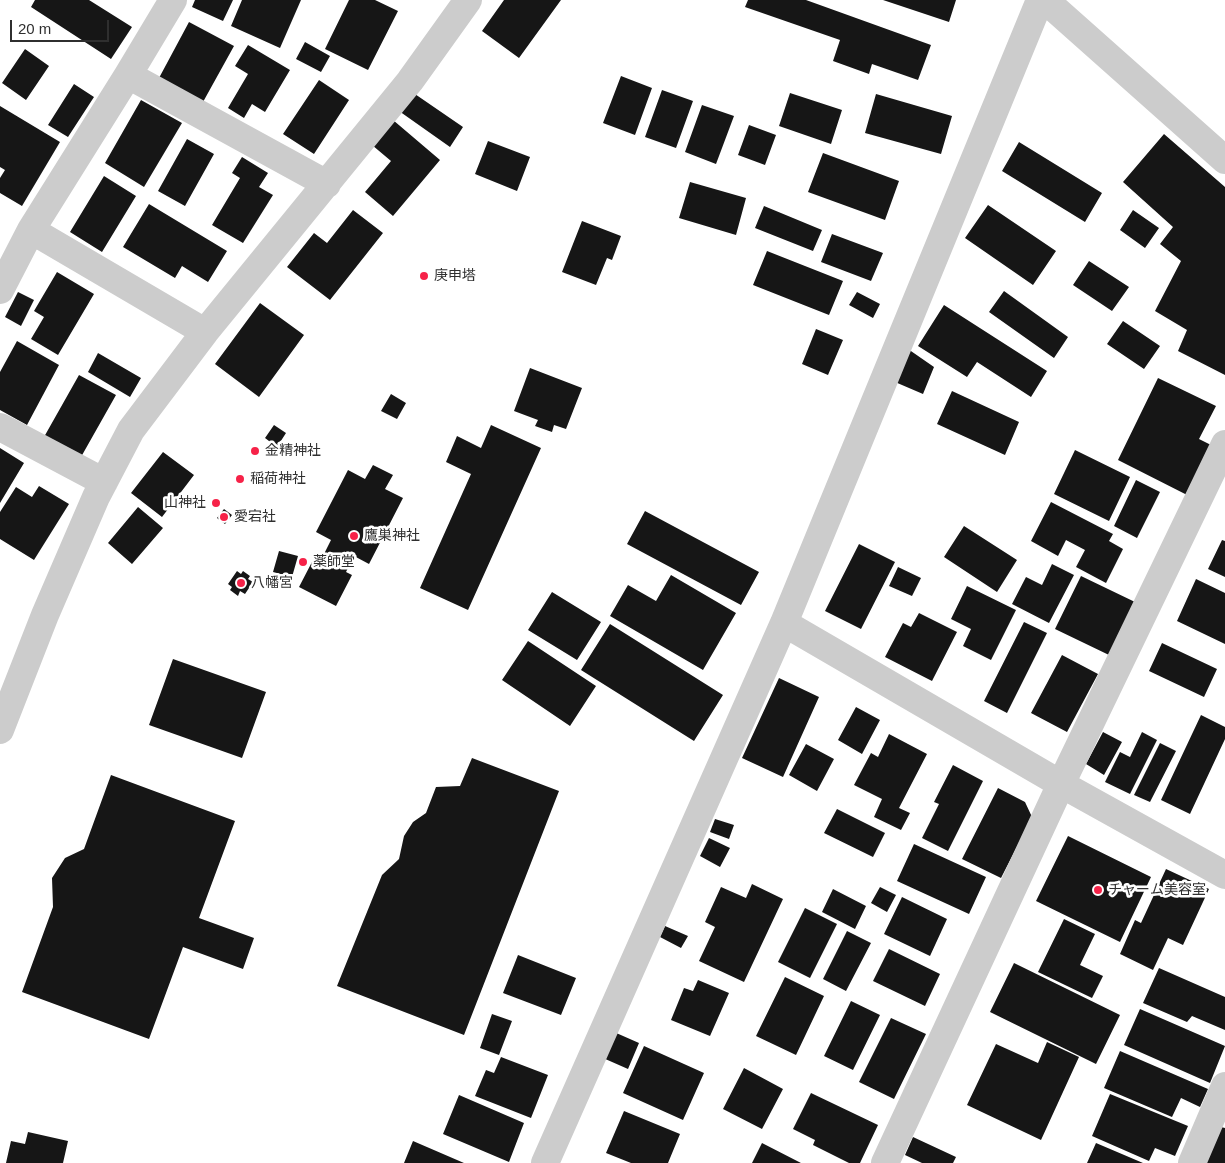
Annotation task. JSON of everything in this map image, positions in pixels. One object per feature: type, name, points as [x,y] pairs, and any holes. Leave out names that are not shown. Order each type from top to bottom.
[{"type":"street","points":[[0,290],[31,230],[128,75],[172,0]]},
{"type":"street","points":[[0,730],[45,615],[104,482],[131,430],[205,332],[410,81],[468,0]]},
{"type":"street","points":[[545,1163],[784,622],[1040,0]]},
{"type":"street","points":[[1045,0],[1225,160]]},
{"type":"street","points":[[128,75],[327,184]]},
{"type":"street","points":[[31,230],[205,332]]},
{"type":"street","points":[[0,426],[104,482]]},
{"type":"street","points":[[885,1163],[1061,784],[1225,444]]},
{"type":"street","points":[[784,622],[1061,784],[1225,876]]},
{"type":"street","points":[[1192,1163],[1225,1086]]},
{"type":"building","points":[[35,0],[89,0],[132,27],[111,59],[31,7]]},
{"type":"building","points":[[195,0],[233,0],[223,21],[192,7]]},
{"type":"building","points":[[242,0],[301,0],[280,48],[231,26]]},
{"type":"building","points":[[349,0],[375,0],[398,11],[368,70],[325,49]]},
{"type":"building","points":[[504,0],[561,0],[519,58],[482,31]]},
{"type":"building","points":[[748,0],[806,0],[931,45],[918,80],[872,64],[869,74],[833,61],[840,40],[745,7]]},
{"type":"building","points":[[883,0],[956,0],[949,22]]},
{"type":"building","points":[[189,22],[234,46],[203,102],[159,78]]},
{"type":"building","points":[[305,42],[330,56],[321,72],[296,59]]},
{"type":"building","points":[[248,45],[290,70],[265,112],[252,104],[244,118],[228,108],[248,74],[235,66]]},
{"type":"building","points":[[25,49],[49,66],[26,100],[2,83]]},
{"type":"building","points":[[621,76],[652,88],[635,135],[603,123]]},
{"type":"building","points":[[319,80],[349,100],[314,154],[283,134]]},
{"type":"building","points":[[74,84],[94,97],[68,137],[48,125]]},
{"type":"building","points":[[662,90],[693,101],[676,148],[645,137]]},
{"type":"building","points":[[412,92],[463,127],[450,147],[399,111]]},
{"type":"building","points":[[790,93],[842,110],[831,144],[779,126]]},
{"type":"building","points":[[876,94],[952,116],[941,154],[865,133]]},
{"type":"building","points":[[141,100],[182,123],[144,187],[105,163]]},
{"type":"building","points":[[702,105],[734,116],[716,164],[685,152]]},
{"type":"building","points":[[0,106],[60,142],[22,206],[0,193],[0,178],[5,170],[0,167]]},
{"type":"building","points":[[393,120],[440,160],[393,216],[365,192],[391,161],[372,145]]},
{"type":"building","points":[[749,125],[776,135],[765,165],[738,155]]},
{"type":"building","points":[[1164,134],[1225,187],[1225,375],[1178,351],[1187,330],[1155,311],[1181,261],[1160,244],[1173,227],[1123,182]]},
{"type":"building","points":[[187,139],[214,154],[185,206],[158,191]]},
{"type":"building","points":[[488,141],[530,157],[517,191],[475,174]]},
{"type":"building","points":[[1019,142],[1102,193],[1085,222],[1002,171]]},
{"type":"building","points":[[823,153],[899,181],[885,220],[808,192]]},
{"type":"building","points":[[242,157],[268,173],[259,187],[273,195],[243,243],[212,225],[240,178],[232,173]]},
{"type":"building","points":[[104,176],[136,196],[102,252],[70,232]]},
{"type":"building","points":[[690,182],[746,198],[736,235],[679,218]]},
{"type":"building","points":[[149,204],[227,251],[208,282],[182,266],[175,278],[123,247]]},
{"type":"building","points":[[988,205],[1056,251],[1033,285],[965,238]]},
{"type":"building","points":[[764,206],[822,230],[813,251],[755,228]]},
{"type":"building","points":[[353,210],[383,233],[330,300],[287,267],[314,233],[327,243]]},
{"type":"building","points":[[1133,210],[1159,228],[1145,248],[1120,230]]},
{"type":"building","points":[[582,221],[621,236],[612,260],[607,258],[596,285],[562,272]]},
{"type":"building","points":[[832,234],[883,253],[871,281],[821,262]]},
{"type":"building","points":[[767,251],[843,281],[829,315],[753,285]]},
{"type":"building","points":[[1089,261],[1129,287],[1112,311],[1073,285]]},
{"type":"building","points":[[57,272],[94,294],[58,355],[31,339],[44,317],[34,311]]},
{"type":"building","points":[[1004,291],[1068,337],[1054,358],[989,312]]},
{"type":"building","points":[[18,292],[34,300],[21,326],[5,317]]},
{"type":"building","points":[[857,292],[880,304],[873,318],[849,305]]},
{"type":"building","points":[[260,303],[304,335],[259,397],[215,364]]},
{"type":"building","points":[[944,305],[1047,371],[1031,397],[977,362],[967,377],[918,346]]},
{"type":"building","points":[[1123,321],[1160,346],[1144,369],[1107,344]]},
{"type":"building","points":[[816,329],[843,340],[828,375],[802,364]]},
{"type":"building","points":[[17,341],[59,365],[27,425],[0,410],[0,372]]},
{"type":"building","points":[[908,349],[934,367],[923,394],[895,382]]},
{"type":"building","points":[[98,353],[141,378],[130,397],[88,372]]},
{"type":"building","points":[[530,368],[582,388],[566,429],[554,425],[552,432],[535,426],[538,420],[514,411]]},
{"type":"building","points":[[79,375],[116,395],[81,457],[44,437]]},
{"type":"building","points":[[1158,378],[1216,406],[1199,439],[1217,448],[1193,498],[1118,460]]},
{"type":"building","points":[[952,391],[1019,422],[1005,455],[937,424]]},
{"type":"building","points":[[391,394],[406,403],[397,419],[381,411]]},
{"type":"building","points":[[274,425],[286,433],[277,447],[265,438]]},
{"type":"building","points":[[491,425],[541,448],[468,610],[420,588],[471,474],[446,462],[457,436],[481,448]]},
{"type":"building","points":[[0,448],[24,463],[0,503]]},
{"type":"building","points":[[1075,450],[1130,477],[1109,521],[1054,494]]},
{"type":"building","points":[[163,452],[194,475],[162,517],[131,493]]},
{"type":"building","name":"鷹巣神社","points":[[373,465],[393,475],[385,489],[403,498],[369,564],[354,556],[346,572],[352,575],[336,606],[299,587],[313,560],[319,564],[331,540],[316,532],[348,470],[365,479]]},
{"type":"building","points":[[1136,480],[1160,492],[1137,538],[1114,526]]},
{"type":"building","points":[[39,486],[69,504],[34,560],[0,539],[0,512],[16,487],[32,497]]},
{"type":"building","points":[[1051,502],[1113,534],[1109,541],[1123,549],[1106,583],[1076,567],[1085,550],[1066,540],[1058,556],[1031,541]]},
{"type":"building","points":[[138,507],[163,528],[132,564],[108,543]]},
{"type":"building","name":"愛宕社","points":[[224,509],[232,515],[225,524],[217,518]]},
{"type":"building","points":[[645,511],[759,572],[741,605],[627,544]]},
{"type":"building","points":[[964,526],[1017,560],[997,592],[944,557]]},
{"type":"building","points":[[1222,540],[1225,541],[1225,577],[1208,569]]},
{"type":"building","points":[[859,544],[895,562],[861,629],[825,611]]},
{"type":"building","points":[[279,551],[298,556],[292,577],[273,572]]},
{"type":"building","points":[[1052,564],[1074,575],[1049,623],[1012,604],[1026,577],[1042,585]]},
{"type":"building","points":[[898,567],[921,578],[912,596],[889,586]]},
{"type":"building","name":"八幡宮","points":[[237,571],[241,574],[243,571],[250,576],[248,579],[253,582],[245,594],[240,591],[238,596],[230,590],[232,587],[228,584]]},
{"type":"building","points":[[671,575],[736,613],[703,670],[610,616],[628,585],[656,601]]},
{"type":"building","points":[[1081,576],[1135,602],[1109,655],[1055,629]]},
{"type":"building","points":[[1196,579],[1225,593],[1225,644],[1177,621]]},
{"type":"building","points":[[967,586],[1016,610],[991,660],[963,646],[971,629],[951,619]]},
{"type":"building","points":[[552,592],[601,622],[577,660],[528,630]]},
{"type":"building","points":[[919,613],[957,632],[932,681],[885,657],[903,623],[911,627]]},
{"type":"building","points":[[1024,622],[1047,633],[1007,713],[984,701]]},
{"type":"building","points":[[610,624],[723,695],[694,741],[581,670]]},
{"type":"building","points":[[528,641],[596,686],[570,726],[502,680]]},
{"type":"building","points":[[1162,643],[1217,669],[1204,697],[1149,671]]},
{"type":"building","points":[[1062,655],[1098,674],[1067,732],[1031,713]]},
{"type":"building","points":[[173,659],[266,692],[242,758],[149,725]]},
{"type":"building","points":[[779,678],[819,697],[783,777],[742,758]]},
{"type":"building","points":[[856,707],[880,720],[862,754],[838,740]]},
{"type":"building","points":[[1201,715],[1225,727],[1225,739],[1190,814],[1161,800]]},
{"type":"building","points":[[1103,732],[1122,742],[1104,775],[1086,764]]},
{"type":"building","points":[[1142,732],[1157,740],[1130,794],[1105,782],[1120,752],[1130,757]]},
{"type":"building","points":[[889,734],[927,754],[899,808],[910,813],[901,830],[874,817],[882,799],[854,785],[871,753],[878,757]]},
{"type":"building","points":[[1160,743],[1176,751],[1150,802],[1134,795]]},
{"type":"building","points":[[806,744],[834,759],[817,791],[789,775]]},
{"type":"building","points":[[472,758],[559,791],[464,1035],[337,986],[382,875],[399,859],[404,836],[413,822],[426,813],[436,787],[460,786]]},
{"type":"building","points":[[953,765],[983,781],[948,851],[922,838],[939,804],[934,802]]},
{"type":"building","points":[[111,775],[235,821],[199,918],[254,938],[243,969],[183,947],[149,1039],[22,992],[53,907],[52,878],[65,858],[84,849]]},
{"type":"building","points":[[998,788],[1025,802],[1032,817],[1001,878],[962,859]]},
{"type":"building","points":[[837,809],[885,833],[873,857],[824,833]]},
{"type":"building","points":[[715,819],[734,825],[729,839],[710,832]]},
{"type":"building","points":[[1068,836],[1151,877],[1120,942],[1036,901]]},
{"type":"building","points":[[709,838],[730,848],[720,867],[700,856]]},
{"type":"building","points":[[914,844],[986,877],[969,914],[897,881]]},
{"type":"building","points":[[1166,869],[1209,889],[1183,945],[1168,938],[1153,970],[1120,954],[1135,920],[1141,923]]},
{"type":"building","points":[[752,884],[783,899],[744,982],[699,961],[715,927],[705,922],[721,887],[746,898]]},
{"type":"building","points":[[880,887],[896,895],[887,912],[871,903]]},
{"type":"building","points":[[833,889],[866,906],[855,929],[822,912]]},
{"type":"building","points":[[902,897],[947,919],[930,956],[884,934]]},
{"type":"building","points":[[805,908],[837,924],[810,978],[778,962]]},
{"type":"building","points":[[1064,919],[1095,934],[1080,965],[1103,976],[1092,998],[1038,972]]},
{"type":"building","points":[[665,926],[688,936],[681,948],[660,937]]},
{"type":"building","points":[[847,931],[871,943],[846,991],[823,979]]},
{"type":"building","points":[[889,949],[940,974],[925,1006],[873,981]]},
{"type":"building","points":[[518,955],[576,978],[561,1015],[503,993]]},
{"type":"building","points":[[1014,963],[1120,1015],[1096,1064],[990,1012]]},
{"type":"building","points":[[1159,968],[1225,997],[1225,1030],[1192,1016],[1187,1022],[1143,1003]]},
{"type":"building","points":[[785,977],[824,996],[796,1055],[756,1036]]},
{"type":"building","points":[[698,980],[729,993],[710,1036],[671,1020],[684,988],[693,991]]},
{"type":"building","points":[[851,1001],[880,1015],[853,1070],[824,1056]]},
{"type":"building","points":[[1140,1009],[1225,1046],[1210,1083],[1124,1045]]},
{"type":"building","points":[[492,1014],[512,1021],[499,1055],[480,1048]]},
{"type":"building","points":[[891,1018],[926,1034],[894,1099],[859,1082]]},
{"type":"building","points":[[614,1032],[639,1043],[628,1069],[603,1058]]},
{"type":"building","points":[[1047,1042],[1079,1057],[1041,1140],[967,1105],[996,1044],[1038,1063]]},
{"type":"building","points":[[644,1046],[704,1073],[683,1120],[623,1093]]},
{"type":"building","points":[[1120,1051],[1208,1089],[1200,1107],[1181,1098],[1172,1117],[1104,1088]]},
{"type":"building","points":[[501,1057],[548,1075],[531,1118],[475,1096],[486,1070],[494,1073]]},
{"type":"building","points":[[744,1068],[783,1089],[762,1129],[723,1109]]},
{"type":"building","points":[[811,1093],[878,1125],[860,1163],[849,1163],[813,1145],[815,1140],[793,1129]]},
{"type":"building","points":[[1110,1094],[1188,1126],[1175,1156],[1155,1148],[1149,1161],[1092,1136]]},
{"type":"building","points":[[459,1095],[524,1123],[509,1162],[443,1134]]},
{"type":"building","points":[[624,1111],[680,1134],[668,1163],[631,1163],[606,1153]]},
{"type":"building","points":[[1221,1127],[1225,1128],[1225,1163],[1204,1163]]},
{"type":"building","points":[[28,1132],[68,1141],[63,1163],[6,1163],[11,1141],[25,1144]]},
{"type":"building","points":[[913,1137],[956,1157],[953,1163],[922,1163],[905,1155]]},
{"type":"building","points":[[413,1141],[464,1163],[404,1163]]},
{"type":"building","points":[[762,1143],[801,1163],[752,1163]]},
{"type":"building","points":[[1096,1143],[1143,1163],[1087,1163]]},
{"type":"place","name":"庚申塔","points":[[424,276]]},
{"type":"place","name":"金精神社","points":[[255,451]]},
{"type":"place","name":"稲荷神社","points":[[240,479]]},
{"type":"place","name":"山神社","points":[[216,503]]},
{"type":"place","name":"愛宕社","points":[[224,517]]},
{"type":"place","name":"鷹巣神社","points":[[354,536]]},
{"type":"place","name":"薬師堂","points":[[303,562]]},
{"type":"place","name":"八幡宮","points":[[241,583]]},
{"type":"place","name":"チャーム美容室","points":[[1098,890]]}]
